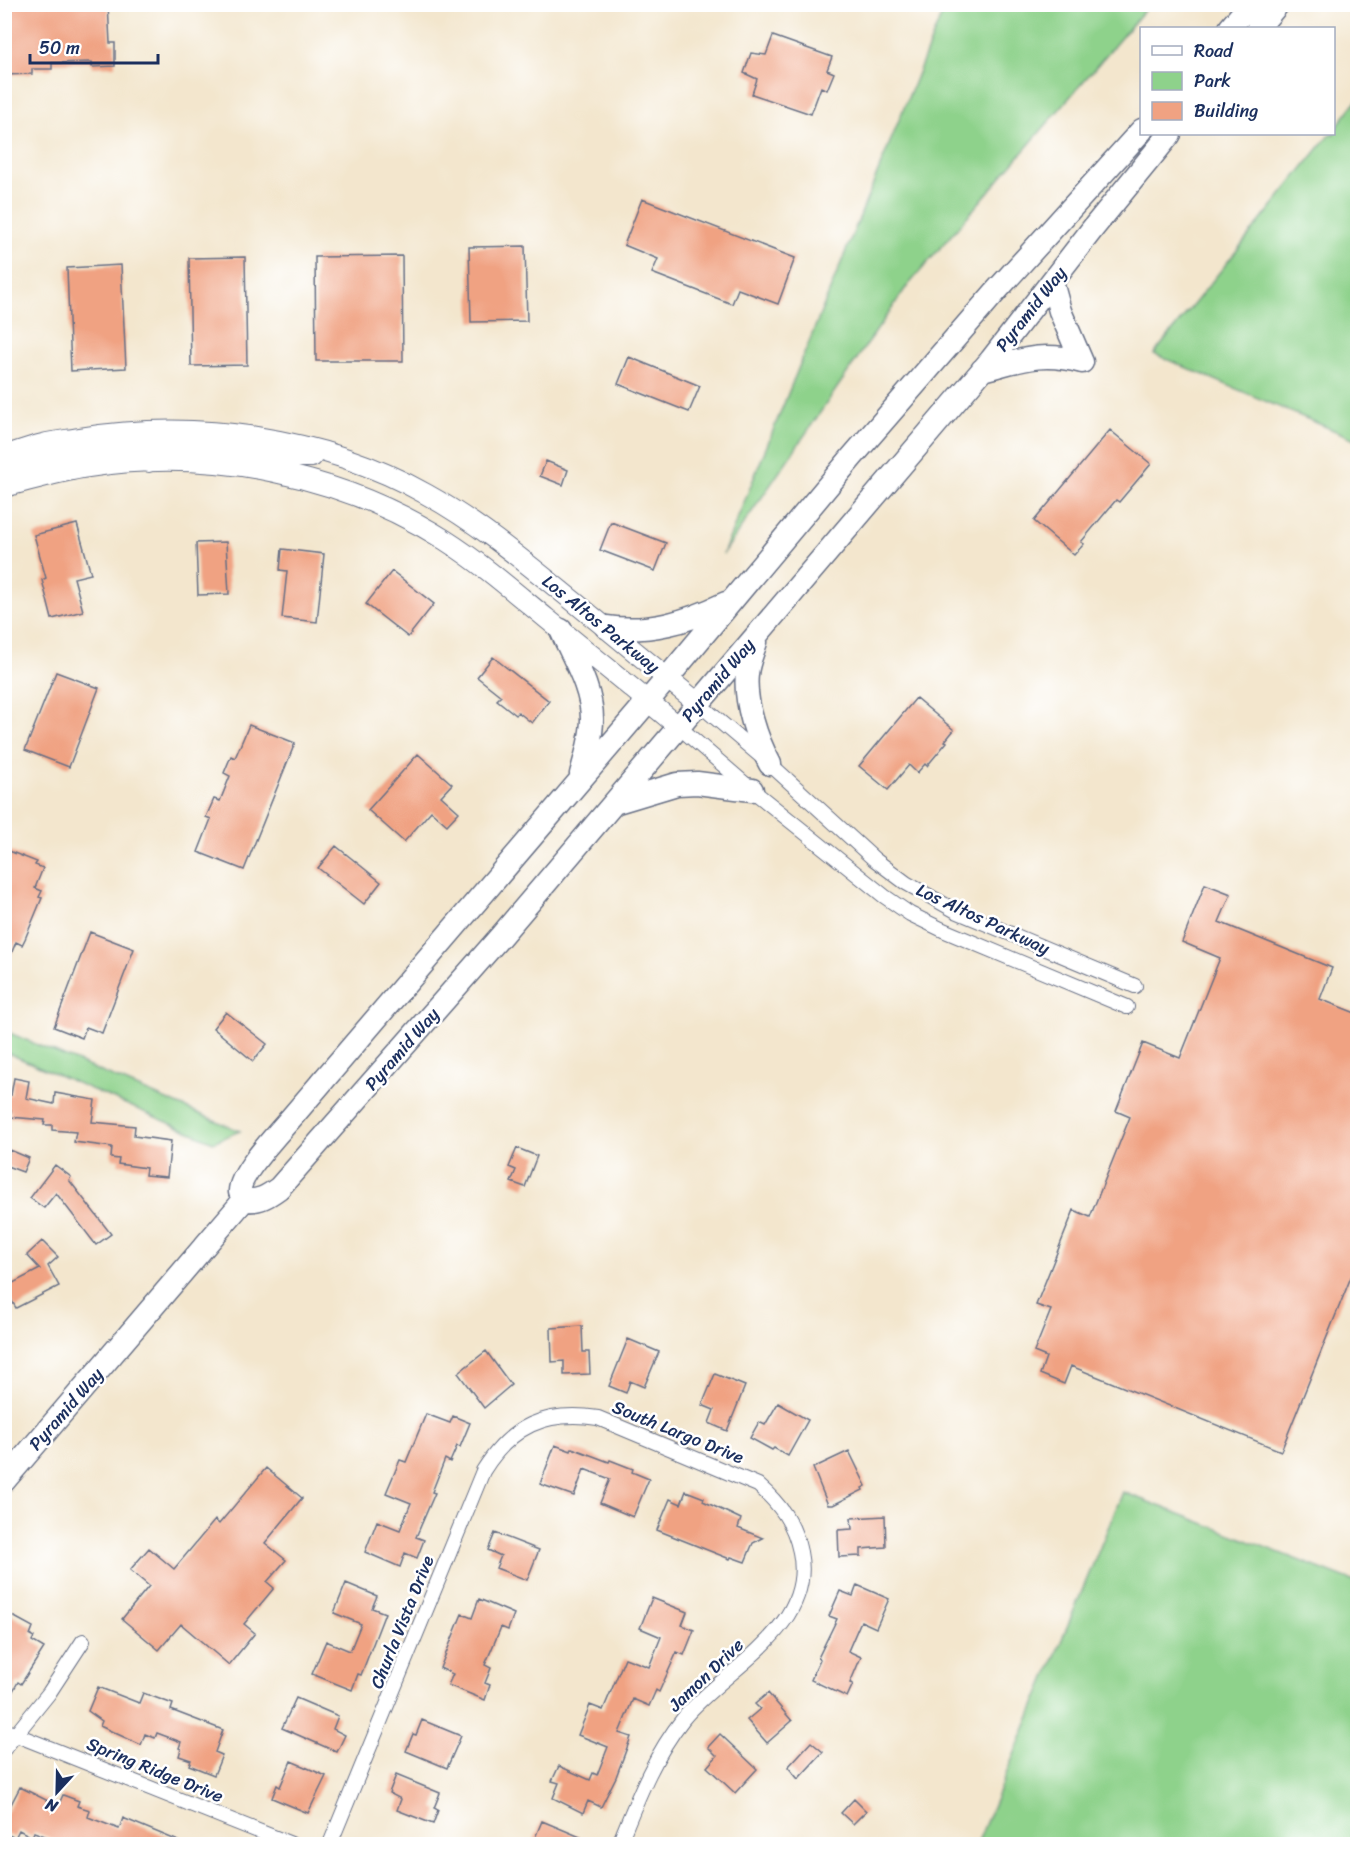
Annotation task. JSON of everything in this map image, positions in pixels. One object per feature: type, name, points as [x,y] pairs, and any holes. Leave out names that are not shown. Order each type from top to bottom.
[{"type":"main road","points":[[1231,27],[1251,4]]},
{"type":"main road","points":[[1258,27],[1278,4]]},
{"type":"main road","name":"Pyramid Way","points":[[244,1200],[240,1192],[250,1167],[997,290],[1140,132]]},
{"type":"main road","name":"Pyramid Way","points":[[244,1200],[253,1201],[266,1197],[279,1188],[304,1161],[699,704],[982,370],[1169,135]]},
{"type":"main road","points":[[982,370],[1044,356],[1064,357],[1082,362],[1060,311],[1052,282]]},
{"type":"main road","points":[[4,481],[14,471],[32,464],[69,456],[142,446],[168,430]]},
{"type":"main road","name":"Los Altos Parkway","points":[[4,456],[44,443],[103,434],[168,430],[215,432],[266,439],[332,455],[391,476],[427,494],[463,517],[525,562],[699,704]]},
{"type":"main road","points":[[149,462],[167,446],[186,444],[303,459],[332,455]]},
{"type":"main road","name":"Los Altos Parkway","points":[[4,487],[88,467],[149,462],[212,461],[256,467],[304,478],[357,496],[397,514],[444,540],[481,565],[679,727]]},
{"type":"main road","points":[[606,627],[639,630],[662,627],[702,614],[730,601]]},
{"type":"main road","points":[[762,628],[747,673],[747,692],[760,745],[770,764]]},
{"type":"main road","points":[[561,630],[587,690],[592,719],[589,744],[580,779]]},
{"type":"main road","points":[[614,803],[677,784],[697,783],[752,790]]},
{"type":"main road","name":"Pyramid Way","points":[[4,1481],[244,1200]]},
{"type":"street","name":"Los Altos Parkway","points":[[699,704],[770,764],[874,859],[906,883],[956,911],[1135,986]]},
{"type":"street","name":"Los Altos Parkway","points":[[679,727],[752,790],[884,896],[910,914],[1127,1007]]},
{"type":"street","name":"South Largo Drive","points":[[526,1427],[556,1416],[576,1415],[598,1418],[758,1485],[786,1514],[795,1532]]},
{"type":"street","name":"Churla Vista Drive","points":[[330,1845],[483,1472],[494,1454],[508,1438],[526,1427]]},
{"type":"street","name":"Jamon Drive","points":[[619,1845],[647,1776],[684,1718],[709,1692],[776,1633],[787,1618],[796,1600],[801,1580],[801,1558],[795,1532]]},
{"type":"street","points":[[4,1749],[10,1732],[49,1693],[82,1641]]},
{"type":"street","name":"Spring Ridge Drive","points":[[10,1732],[291,1845]]},
{"type":"green space","points":[[946,4],[1149,5],[905,289],[723,554]]},
{"type":"green space","points":[[1357,100],[1357,440],[1154,354],[1329,135],[1335,135],[1335,129]]},
{"type":"green space","points":[[5,1031],[240,1131],[213,1142],[5,1052]]},
{"type":"green space","points":[[1123,1492],[1357,1583],[1357,1844],[977,1844]]},
{"type":"building","points":[[4,4],[108,4],[110,43],[115,43],[115,66],[92,67],[92,62],[52,63],[52,69],[32,69],[32,74],[4,75]]},
{"type":"building","points":[[773,36],[832,57],[827,70],[834,73],[827,90],[821,87],[811,114],[752,94],[757,79],[744,73],[751,53],[766,55]]},
{"type":"building","points":[[642,199],[795,258],[778,304],[738,289],[732,304],[652,273],[658,259],[624,245]]},
{"type":"building","points":[[525,246],[527,321],[471,322],[469,247]]},
{"type":"building","points":[[402,256],[403,361],[316,361],[315,257]]},
{"type":"building","points":[[245,257],[247,365],[191,366],[189,258]]},
{"type":"building","points":[[121,265],[126,368],[71,371],[67,268]]},
{"type":"building","points":[[629,357],[700,386],[689,412],[618,384]]},
{"type":"building","points":[[1110,430],[1151,464],[1119,502],[1116,500],[1081,542],[1084,544],[1074,555],[1034,521]]},
{"type":"building","points":[[546,461],[568,470],[563,485],[540,476]]},
{"type":"building","points":[[611,522],[666,543],[655,571],[600,550]]},
{"type":"building","points":[[77,524],[91,574],[74,578],[83,611],[52,619],[42,580],[46,578],[34,535]]},
{"type":"building","points":[[226,542],[229,594],[198,595],[196,543]]},
{"type":"building","points":[[282,549],[324,554],[317,622],[282,618],[287,571],[280,570]]},
{"type":"building","points":[[392,571],[434,604],[408,637],[366,604]]},
{"type":"building","points":[[493,657],[549,701],[532,723],[518,712],[516,715],[497,700],[501,696],[477,677]]},
{"type":"building","points":[[56,672],[99,688],[69,767],[25,750]]},
{"type":"building","points":[[916,698],[954,730],[927,766],[925,764],[917,773],[909,765],[888,790],[859,766]]},
{"type":"building","points":[[249,725],[295,743],[244,870],[198,852],[211,819],[206,817],[214,799],[220,801],[230,776],[224,773],[231,756],[235,758]]},
{"type":"building","points":[[418,754],[452,784],[441,796],[459,812],[447,825],[431,811],[404,842],[368,810]]},
{"type":"building","points":[[336,846],[381,882],[364,904],[318,868]]},
{"type":"building","points":[[4,849],[37,862],[35,865],[43,868],[35,888],[42,891],[39,897],[42,898],[22,945],[16,942],[5,969]]},
{"type":"building","points":[[1205,884],[1231,894],[1219,922],[1332,968],[1320,999],[1358,1014],[1358,1280],[1351,1277],[1281,1451],[1071,1366],[1064,1384],[1040,1374],[1046,1357],[1034,1352],[1051,1310],[1036,1305],[1074,1210],[1090,1217],[1130,1117],[1116,1111],[1143,1043],[1180,1058],[1220,958],[1182,942]]},
{"type":"building","points":[[90,932],[134,949],[102,1033],[86,1027],[82,1038],[54,1027]]},
{"type":"building","points":[[226,1012],[267,1044],[253,1061],[213,1028]]},
{"type":"building","points":[[14,1078],[29,1081],[26,1098],[54,1104],[55,1093],[95,1100],[92,1122],[135,1126],[134,1136],[171,1141],[167,1177],[145,1175],[146,1168],[118,1164],[119,1159],[111,1158],[112,1147],[74,1142],[76,1132],[52,1130],[52,1125],[44,1125],[45,1120],[10,1117],[11,1111],[6,1109],[8,1094],[11,1095]]},
{"type":"building","points":[[517,1148],[537,1156],[525,1187],[511,1182],[516,1170],[509,1167]]},
{"type":"building","points":[[10,1150],[29,1158],[23,1172],[4,1165]]},
{"type":"building","points":[[55,1165],[71,1177],[69,1180],[111,1234],[96,1245],[56,1193],[44,1208],[30,1198]]},
{"type":"building","points":[[42,1241],[58,1257],[48,1266],[59,1286],[16,1308],[7,1292],[11,1289],[9,1285],[40,1269],[27,1255]]},
{"type":"building","points":[[582,1326],[583,1352],[589,1352],[590,1374],[564,1375],[564,1361],[552,1362],[551,1328]]},
{"type":"building","points":[[628,1339],[659,1352],[644,1387],[630,1381],[626,1393],[609,1386]]},
{"type":"building","points":[[486,1351],[511,1385],[484,1408],[458,1373]]},
{"type":"building","points":[[715,1374],[745,1386],[727,1431],[709,1423],[714,1410],[702,1405]]},
{"type":"building","points":[[778,1403],[808,1420],[788,1456],[750,1438],[759,1422],[765,1425]]},
{"type":"building","points":[[426,1414],[450,1423],[453,1416],[470,1423],[460,1447],[457,1446],[450,1462],[445,1459],[432,1492],[435,1493],[416,1537],[424,1540],[417,1558],[405,1553],[400,1567],[365,1552],[377,1521],[400,1530],[411,1503],[386,1493],[400,1460],[406,1462]]},
{"type":"building","points":[[555,1445],[571,1451],[572,1448],[609,1462],[610,1460],[633,1469],[632,1472],[649,1479],[633,1517],[600,1503],[610,1479],[584,1469],[574,1496],[540,1484]]},
{"type":"building","points":[[849,1451],[866,1486],[862,1488],[863,1490],[833,1505],[828,1505],[813,1468]]},
{"type":"building","points":[[266,1468],[302,1498],[265,1543],[286,1560],[267,1582],[274,1588],[244,1624],[255,1633],[229,1665],[181,1624],[159,1650],[122,1619],[149,1586],[130,1570],[149,1548],[174,1569],[215,1520],[219,1524]]},
{"type":"building","points":[[686,1491],[704,1498],[703,1501],[741,1519],[738,1528],[763,1538],[753,1543],[745,1562],[731,1557],[730,1559],[657,1530],[670,1499],[681,1504]]},
{"type":"building","points":[[885,1516],[886,1547],[861,1549],[861,1556],[839,1557],[838,1530],[852,1529],[851,1518]]},
{"type":"building","points":[[495,1533],[539,1550],[527,1580],[496,1568],[501,1556],[488,1550]]},
{"type":"building","points":[[346,1583],[377,1596],[372,1608],[385,1613],[361,1675],[358,1674],[352,1690],[312,1674],[326,1641],[350,1651],[361,1624],[334,1613]]},
{"type":"building","points":[[857,1585],[889,1599],[876,1628],[861,1621],[848,1651],[861,1657],[847,1697],[811,1680],[820,1659],[818,1658],[837,1619],[829,1616],[840,1591],[853,1596]]},
{"type":"building","points":[[652,1598],[687,1612],[682,1625],[694,1630],[684,1655],[677,1652],[659,1692],[656,1690],[649,1706],[633,1699],[619,1733],[631,1737],[616,1777],[601,1807],[588,1801],[583,1813],[553,1798],[559,1783],[552,1781],[559,1766],[590,1780],[593,1773],[597,1775],[608,1747],[578,1735],[590,1705],[603,1710],[625,1658],[649,1667],[661,1637],[640,1628]]},
{"type":"building","points":[[479,1599],[514,1614],[508,1630],[501,1627],[485,1665],[491,1668],[485,1683],[490,1685],[485,1700],[448,1685],[453,1674],[440,1668],[462,1614],[472,1618]]},
{"type":"building","points":[[9,1614],[33,1627],[30,1635],[34,1637],[32,1641],[44,1648],[21,1684],[18,1682],[4,1707],[4,1623]]},
{"type":"building","points":[[98,1687],[139,1703],[143,1693],[173,1704],[171,1710],[223,1730],[215,1752],[222,1755],[214,1775],[189,1765],[191,1760],[179,1756],[181,1742],[157,1733],[155,1738],[145,1734],[141,1745],[100,1726],[102,1721],[88,1711]]},
{"type":"building","points":[[768,1693],[792,1721],[767,1743],[747,1720],[760,1709],[755,1704]]},
{"type":"building","points":[[296,1698],[338,1716],[333,1729],[345,1735],[337,1752],[282,1728]]},
{"type":"building","points":[[422,1720],[461,1736],[447,1768],[406,1751]]},
{"type":"building","points":[[720,1734],[757,1769],[735,1793],[707,1767],[717,1756],[708,1747]]},
{"type":"building","points":[[811,1742],[823,1752],[798,1779],[788,1767]]},
{"type":"building","points":[[291,1761],[326,1776],[308,1813],[272,1798],[277,1785],[280,1787]]},
{"type":"building","points":[[396,1775],[440,1793],[434,1808],[438,1810],[433,1824],[397,1810],[401,1799],[389,1793]]},
{"type":"building","points":[[20,1787],[58,1806],[63,1795],[79,1801],[77,1806],[90,1810],[88,1817],[119,1829],[123,1818],[188,1845],[69,1845],[34,1832],[32,1837],[19,1830],[15,1838],[4,1833],[4,1818]]},
{"type":"building","points":[[854,1799],[866,1811],[853,1824],[841,1813]]},
{"type":"building","points":[[542,1821],[597,1844],[597,1845],[532,1845]]}]
